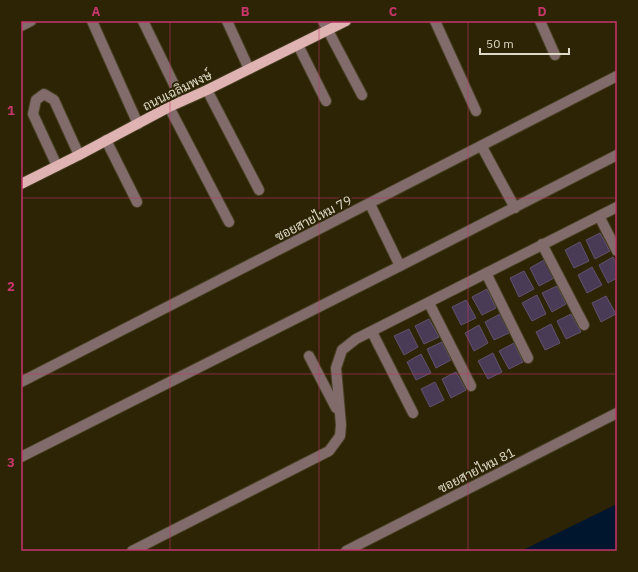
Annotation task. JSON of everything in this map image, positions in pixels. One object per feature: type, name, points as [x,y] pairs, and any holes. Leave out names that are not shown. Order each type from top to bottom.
[{"type":"main road","name":"ถนนเฉลิมพงษ์","points":[[21,184],[169,107],[298,45],[325,26],[346,21]]},
{"type":"street","points":[[21,26],[31,21]]},
{"type":"street","points":[[92,21],[138,124]]},
{"type":"street","points":[[144,21],[182,101]]},
{"type":"street","points":[[226,21],[249,69]]},
{"type":"street","points":[[435,21],[476,111]]},
{"type":"street","points":[[540,21],[555,55]]},
{"type":"street","points":[[325,26],[362,95]]},
{"type":"street","points":[[298,45],[326,101]]},
{"type":"street","name":"ซอยสายไหม 79","points":[[21,382],[482,147],[617,76]]},
{"type":"street","points":[[207,90],[259,190]]},
{"type":"street","points":[[57,166],[33,114],[36,100],[44,94],[54,100],[79,155]]},
{"type":"street","points":[[169,107],[229,222]]},
{"type":"street","points":[[106,140],[137,202]]},
{"type":"street","points":[[482,147],[515,208]]},
{"type":"street","points":[[21,457],[617,155]]},
{"type":"street","points":[[370,204],[400,266]]},
{"type":"street","points":[[132,551],[329,451],[340,436],[341,425],[338,411],[336,368],[342,350],[356,339],[617,207]]},
{"type":"street","points":[[599,216],[617,251]]},
{"type":"street","points":[[542,244],[584,325]]},
{"type":"street","points":[[486,273],[528,358]]},
{"type":"street","points":[[429,303],[471,386]]},
{"type":"street","points":[[372,332],[413,413]]},
{"type":"street","points":[[309,356],[338,411]]},
{"type":"street","name":"ซอยสายไหม 81","points":[[346,551],[617,413]]},
{"type":"water","points":[[617,504],[617,551],[521,551]]},
{"type":"building","points":[[600,233],[610,251],[595,259],[586,240]]},
{"type":"building","points":[[580,242],[589,261],[574,268],[565,250]]},
{"type":"building","points":[[613,257],[617,265],[617,278],[608,283],[599,265]]},
{"type":"building","points":[[544,260],[554,278],[539,286],[530,268]]},
{"type":"building","points":[[592,267],[602,285],[587,293],[578,275]]},
{"type":"building","points":[[524,271],[534,289],[519,297],[510,278]]},
{"type":"building","points":[[557,286],[566,304],[552,312],[542,293]]},
{"type":"building","points":[[487,289],[496,308],[482,315],[472,297]]},
{"type":"building","points":[[537,295],[546,314],[532,321],[522,303]]},
{"type":"building","points":[[606,296],[616,314],[601,322],[592,303]]},
{"type":"building","points":[[466,300],[476,318],[461,325],[452,307]]},
{"type":"building","points":[[500,314],[509,333],[494,340],[485,322]]},
{"type":"building","points":[[571,314],[581,332],[566,339],[557,321]]},
{"type":"building","points":[[429,319],[439,337],[424,344],[415,326]]},
{"type":"building","points":[[551,324],[560,343],[545,350],[536,332]]},
{"type":"building","points":[[479,325],[488,343],[474,351],[465,333]]},
{"type":"building","points":[[409,329],[418,347],[404,355],[394,336]]},
{"type":"building","points":[[442,342],[451,360],[436,368],[427,349]]},
{"type":"building","points":[[514,343],[523,362],[509,369],[499,351]]},
{"type":"building","points":[[493,353],[502,372],[488,379],[478,361]]},
{"type":"building","points":[[421,354],[431,373],[416,380],[407,362]]},
{"type":"building","points":[[456,372],[466,390],[451,398],[442,379]]},
{"type":"building","points":[[435,382],[444,400],[430,407],[421,389]]}]
